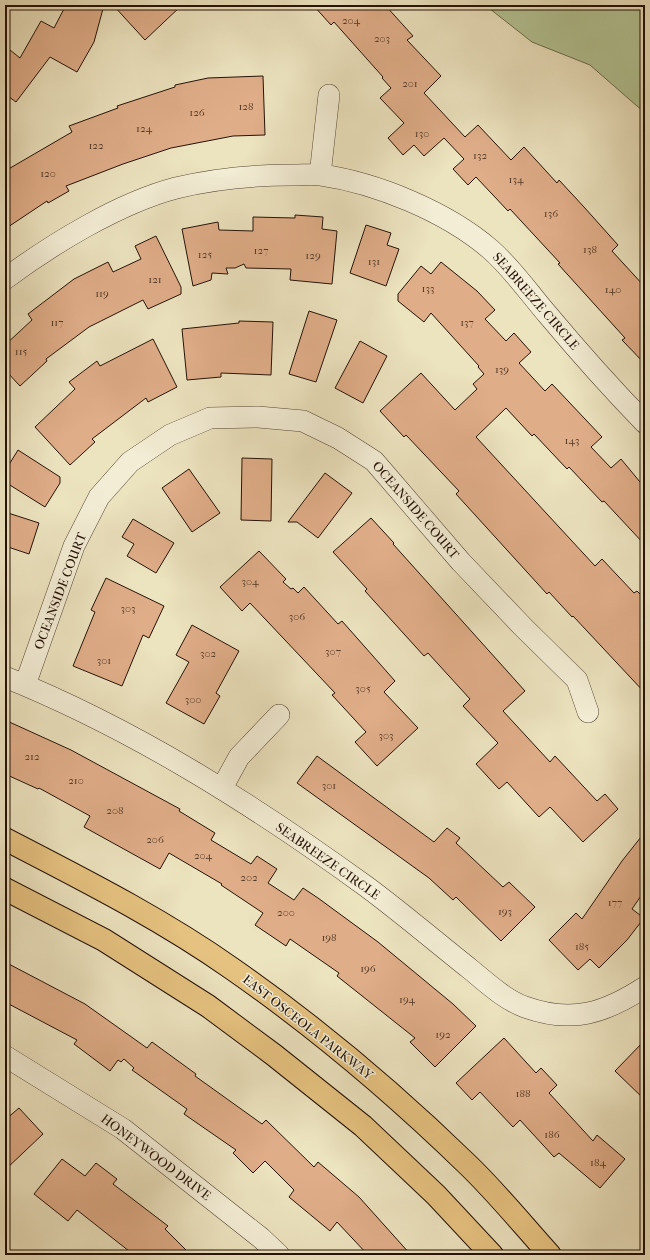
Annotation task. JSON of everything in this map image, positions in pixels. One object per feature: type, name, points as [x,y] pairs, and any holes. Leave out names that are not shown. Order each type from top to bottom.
[{"type":"main road","name":"EAST OSCEOLA PARKWAY","points":[[5,838],[125,901],[230,967],[305,1021],[394,1095],[469,1166],[550,1255]]},
{"type":"main road","points":[[5,889],[104,940],[208,1006],[268,1051],[363,1126],[436,1195],[492,1255]]},
{"type":"street","points":[[320,175],[329,95]]},
{"type":"street","name":"SEABREEZE CIRCLE","points":[[5,279],[74,234],[131,204],[176,188],[271,175],[320,175],[375,188],[411,202],[450,220],[491,250],[521,281],[617,394],[645,423]]},
{"type":"street","name":"OCEANSIDE COURT","points":[[25,685],[74,546],[99,497],[104,491],[130,462],[170,435],[210,418],[258,417],[303,422],[338,438],[374,461],[461,562],[524,628],[577,680],[588,712]]},
{"type":"street","name":"SEABREEZE CIRCLE","points":[[5,677],[25,685],[110,726],[222,788],[367,888],[493,988],[523,1006],[552,1015],[584,1014],[606,1009],[645,987]]},
{"type":"street","points":[[222,788],[239,757],[279,715]]},
{"type":"street","name":"HONEYWOOD DRIVE","points":[[5,1056],[123,1129],[261,1238],[279,1255]]},
{"type":"green space","points":[[485,5],[645,5],[645,113],[590,65],[532,42]]},
{"type":"building","points":[[66,5],[104,5],[94,42],[77,72],[50,57],[16,102],[5,94],[5,46],[20,58],[41,21],[54,28]]},
{"type":"building","points":[[113,5],[182,5],[145,40]]},
{"type":"building","points":[[313,5],[385,5],[413,36],[407,40],[441,76],[424,93],[465,137],[478,125],[511,160],[524,147],[557,183],[559,180],[584,207],[618,245],[612,251],[645,287],[645,364],[622,340],[625,338],[558,264],[560,263],[510,209],[508,211],[476,177],[468,185],[453,169],[464,159],[444,138],[424,156],[414,145],[403,155],[388,138],[404,123],[380,98],[391,88],[334,22],[331,25]]},
{"type":"building","points":[[263,76],[265,135],[233,136],[171,148],[123,164],[66,186],[69,191],[48,203],[47,201],[5,229],[5,171],[72,132],[69,126],[118,108],[117,106],[175,87],[175,85],[208,78]]},
{"type":"building","points":[[295,215],[323,217],[322,229],[337,231],[332,284],[290,280],[291,269],[246,268],[244,264],[235,268],[226,268],[228,274],[212,273],[211,280],[193,286],[182,229],[218,222],[219,230],[253,231],[253,217],[295,218]]},
{"type":"building","points":[[366,225],[391,233],[387,245],[399,249],[386,286],[350,273]]},
{"type":"building","points":[[156,236],[181,287],[181,294],[148,309],[143,300],[89,327],[46,359],[47,361],[20,386],[5,370],[5,345],[32,320],[28,314],[74,279],[108,262],[113,272],[141,259],[135,246]]},
{"type":"building","points":[[441,262],[477,291],[495,310],[485,319],[506,341],[514,333],[531,352],[519,363],[545,391],[552,384],[602,437],[591,447],[611,468],[621,459],[645,488],[645,545],[604,501],[602,502],[569,467],[567,469],[534,434],[532,436],[506,408],[476,437],[595,566],[602,559],[634,593],[637,591],[645,599],[645,693],[573,616],[572,617],[549,592],[547,594],[456,494],[459,491],[406,435],[404,437],[380,411],[421,373],[455,410],[477,389],[473,384],[484,374],[478,367],[479,366],[431,313],[424,322],[398,301],[398,294],[421,266],[431,274]]},
{"type":"building","points":[[309,311],[337,320],[316,382],[289,374]]},
{"type":"building","points":[[239,321],[273,322],[271,375],[221,373],[221,377],[187,380],[182,329],[239,323]]},
{"type":"building","points":[[153,339],[177,387],[148,402],[146,398],[92,439],[95,442],[70,465],[35,427],[75,389],[69,382],[97,361],[100,366]]},
{"type":"building","points":[[360,341],[387,356],[363,403],[335,388]]},
{"type":"building","points":[[18,450],[60,477],[60,483],[45,507],[5,482],[5,471]]},
{"type":"building","points":[[242,458],[272,459],[271,521],[241,520]]},
{"type":"building","points":[[189,469],[220,513],[192,532],[162,488]]},
{"type":"building","points":[[325,473],[352,493],[318,538],[297,522],[288,522]]},
{"type":"building","points":[[5,512],[39,523],[29,554],[5,546]]},
{"type":"building","points":[[371,518],[525,691],[503,711],[550,762],[555,756],[597,801],[605,794],[618,809],[583,842],[550,807],[539,817],[507,782],[499,789],[476,764],[498,743],[463,706],[470,699],[428,653],[424,656],[365,591],[367,589],[333,552]]},
{"type":"building","points":[[133,519],[174,543],[156,573],[127,556],[134,544],[122,537]]},
{"type":"building","points":[[259,551],[286,579],[283,582],[291,589],[293,588],[298,593],[304,587],[338,624],[342,621],[395,681],[384,692],[418,728],[377,766],[355,742],[366,732],[332,695],[335,693],[250,603],[242,611],[220,587]]},
{"type":"building","points":[[106,578],[164,606],[149,638],[143,635],[122,686],[73,666],[95,612],[91,610]]},
{"type":"building","points":[[192,625],[239,651],[216,693],[220,696],[204,724],[166,703],[189,662],[176,655]]},
{"type":"building","points":[[5,720],[71,750],[180,809],[179,811],[215,833],[211,840],[251,864],[257,856],[277,869],[268,883],[294,900],[303,888],[318,898],[378,942],[453,1004],[476,1026],[435,1067],[410,1042],[415,1038],[337,976],[339,973],[290,939],[286,946],[255,925],[263,913],[221,885],[222,884],[169,853],[160,869],[84,827],[90,816],[39,788],[38,789],[5,774]]},
{"type":"building","points":[[317,756],[434,842],[447,828],[460,838],[456,843],[503,887],[509,882],[535,907],[501,941],[456,897],[453,900],[429,878],[297,783]]},
{"type":"building","points":[[645,832],[645,890],[632,909],[644,918],[627,940],[599,968],[590,959],[578,970],[549,940],[576,913],[582,919],[622,861]]},
{"type":"building","points":[[5,962],[85,1004],[147,1048],[152,1042],[196,1074],[195,1076],[262,1124],[266,1120],[314,1167],[318,1162],[359,1197],[411,1255],[368,1255],[337,1222],[330,1231],[289,1197],[294,1190],[265,1161],[253,1173],[233,1153],[236,1150],[184,1114],[187,1109],[132,1070],[134,1068],[124,1059],[121,1062],[118,1060],[110,1071],[74,1044],[77,1040],[5,1002]]},
{"type":"building","points":[[504,1038],[536,1073],[541,1068],[557,1085],[549,1093],[593,1141],[597,1135],[625,1159],[600,1188],[559,1153],[554,1157],[520,1120],[513,1127],[480,1092],[472,1100],[456,1083]]},
{"type":"building","points":[[645,1040],[645,1100],[615,1071]]},
{"type":"building","points":[[19,1108],[43,1134],[5,1170],[5,1120]]},
{"type":"building","points":[[62,1159],[85,1176],[96,1163],[117,1179],[113,1184],[168,1226],[165,1229],[191,1255],[134,1255],[77,1210],[68,1221],[34,1194]]}]
